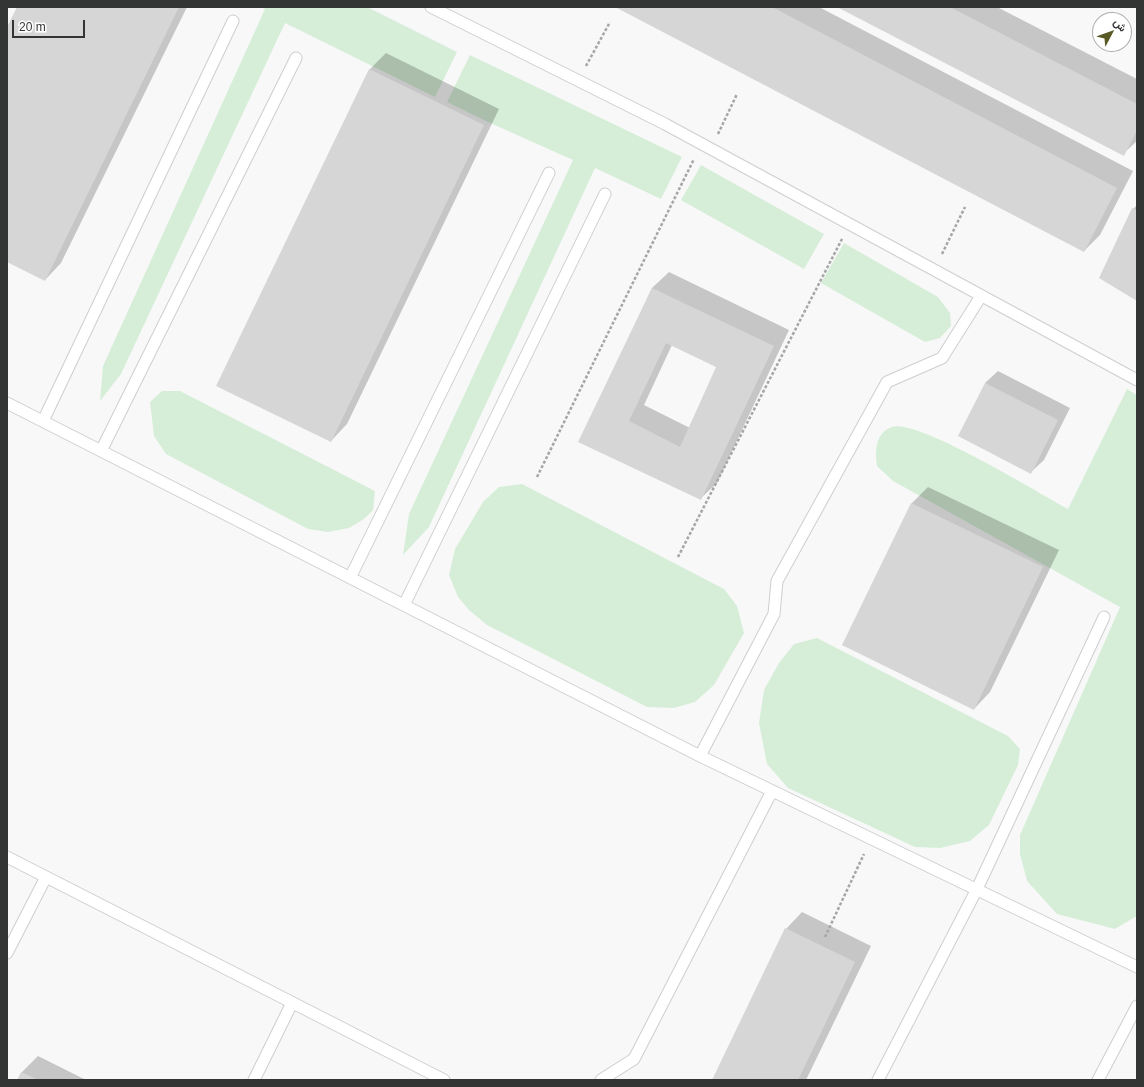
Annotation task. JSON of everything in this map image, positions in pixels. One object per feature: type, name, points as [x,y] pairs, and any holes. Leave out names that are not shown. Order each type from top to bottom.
[{"type":"lane","points":[[431,7],[665,124],[1137,380]]},
{"type":"lane","points":[[43,421],[233,21]]},
{"type":"lane","points":[[101,451],[296,58]]},
{"type":"lane","points":[[350,578],[549,173]]},
{"type":"lane","points":[[404,605],[605,194]]},
{"type":"lane","points":[[700,756],[774,614],[777,581],[887,382],[942,358],[982,296]]},
{"type":"lane","points":[[7,403],[700,756],[1137,967]]},
{"type":"lane","points":[[878,1080],[977,890],[1104,617]]},
{"type":"lane","points":[[601,1080],[634,1059],[772,791]]},
{"type":"lane","points":[[7,857],[444,1080]]},
{"type":"lane","points":[[7,952],[46,877]]},
{"type":"lane","points":[[254,1080],[292,1003]]},
{"type":"lane","points":[[1098,1080],[1137,1006]]},
{"type":"path","points":[[578,81],[610,22]]},
{"type":"path","points":[[537,477],[706,147],[737,94]]},
{"type":"path","points":[[934,271],[965,207]]},
{"type":"path","points":[[678,557],[850,224]]},
{"type":"path","points":[[825,937],[872,839]]},
{"type":"green space","points":[[261,7],[367,7],[457,52],[435,97],[285,23],[121,374],[100,401],[103,366],[265,9]]},
{"type":"green space","points":[[470,55],[682,157],[661,199],[595,168],[429,527],[403,555],[409,514],[573,160],[447,102]]},
{"type":"green space","points":[[701,165],[824,234],[804,269],[681,200]]},
{"type":"green space","points":[[844,243],[938,297],[950,313],[951,326],[940,338],[925,342],[821,283]]},
{"type":"green space","points":[[1127,389],[1137,395],[1137,916],[1115,929],[1057,914],[1027,881],[1020,854],[1020,835],[1120,607],[893,481],[877,466],[876,449],[879,438],[886,430],[892,427],[906,427],[926,434],[979,459],[1068,509]]},
{"type":"green space","points":[[162,391],[180,391],[375,491],[373,510],[364,519],[349,528],[328,532],[308,529],[166,454],[154,436],[150,402]]},
{"type":"green space","points":[[522,484],[724,589],[737,606],[744,633],[714,685],[695,702],[674,708],[647,707],[487,625],[469,610],[458,597],[449,575],[455,549],[483,502],[499,487]]},
{"type":"green space","points":[[817,638],[1008,736],[1020,749],[1018,765],[989,825],[970,841],[940,848],[915,847],[788,788],[767,764],[759,723],[764,690],[779,663],[794,644]]},
{"type":"building","points":[[17,7],[179,7],[45,281],[7,262],[7,27]]},
{"type":"building","points":[[615,7],[772,7],[1117,188],[1084,252]]},
{"type":"building","points":[[837,7],[950,7],[1137,104],[1137,130],[1124,156]]},
{"type":"building","points":[[369,69],[484,125],[331,442],[216,386]]},
{"type":"building","points":[[1132,208],[1137,211],[1137,301],[1099,278]]},
{"type":"building","points":[[652,288],[774,346],[701,500],[578,442]],"holes":[[[666,343],[716,367],[680,447],[629,421]]]},
{"type":"building","points":[[985,383],[1058,420],[1031,474],[958,436]]},
{"type":"building","points":[[911,503],[1043,567],[974,710],[842,645]]},
{"type":"building","points":[[785,928],[855,962],[798,1080],[712,1080]]},
{"type":"building","points":[[21,1072],[38,1080],[17,1080]]}]
